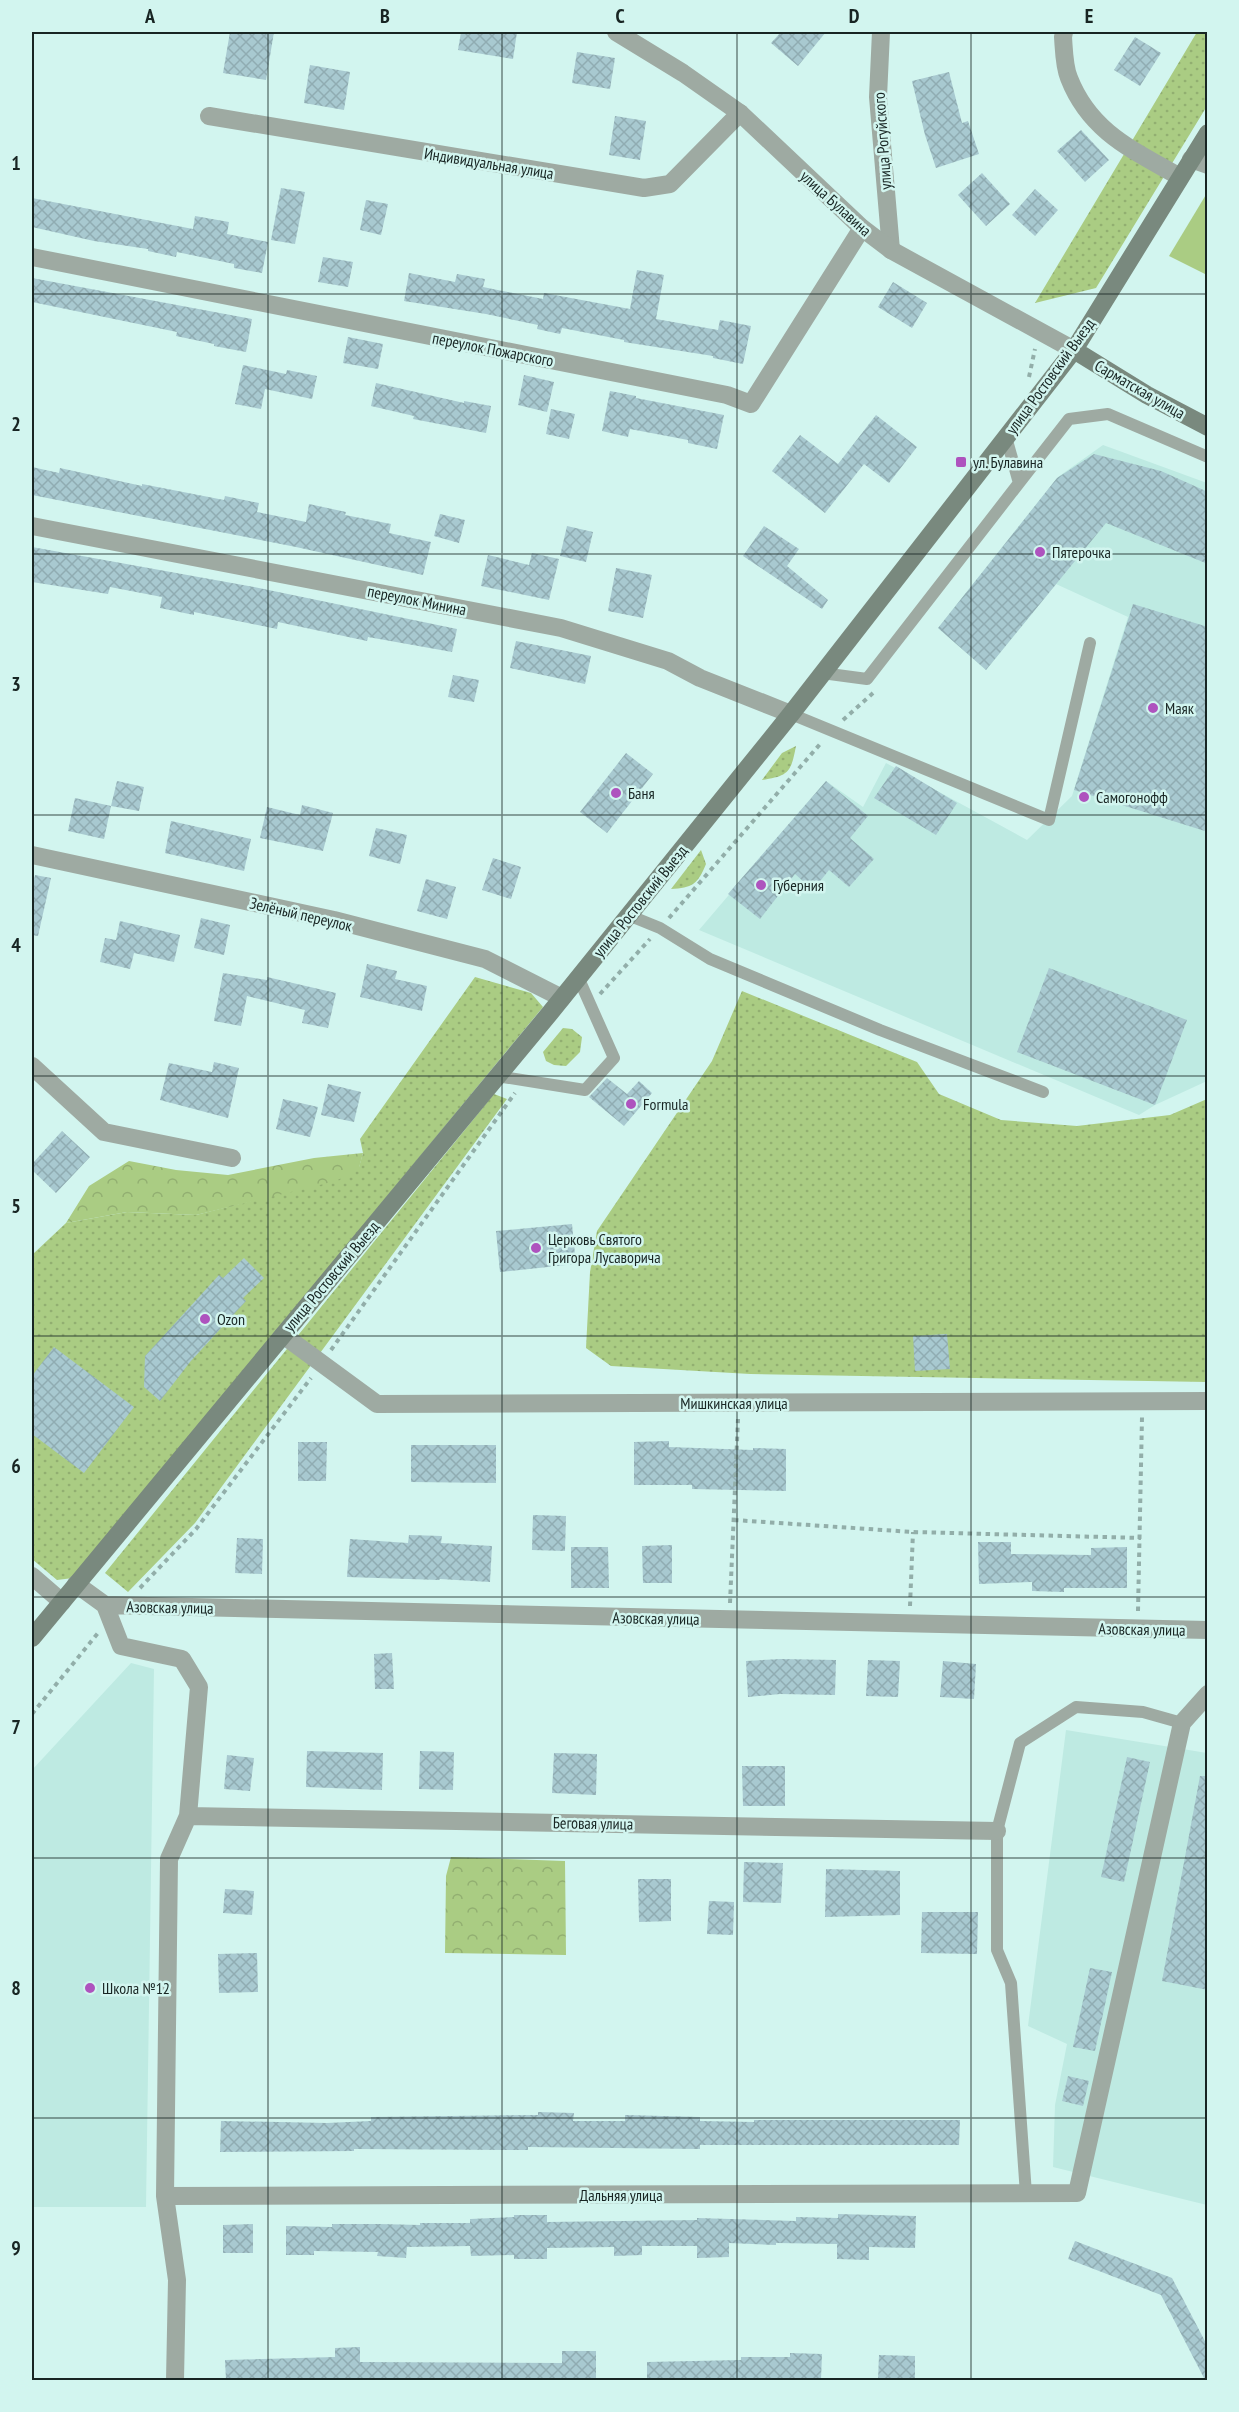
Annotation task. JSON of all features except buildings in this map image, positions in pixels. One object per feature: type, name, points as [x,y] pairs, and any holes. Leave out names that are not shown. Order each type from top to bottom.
[{"type":"main road","name":"улица Ростовский Выезд","points":[[32,1638],[562,998],[791,714],[1074,350],[1180,177],[1199,162],[1208,133]]},
{"type":"main road","name":"Сарматская улица","points":[[1074,350],[1147,395],[1208,427]]},
{"type":"street","name":"улица Булавина","points":[[616,32],[683,73],[740,113],[862,228],[891,250],[1074,350]]},
{"type":"street","name":"улица Рогуйского","points":[[881,32],[878,97],[891,250]]},
{"type":"street","points":[[1064,32],[1068,76],[1085,112],[1114,139],[1180,177]]},
{"type":"street","name":"Индивидуальная улица","points":[[209,116],[644,188],[670,184],[740,113]]},
{"type":"street","name":"переулок Пожарского","points":[[32,257],[727,395],[751,404],[862,228]]},
{"type":"street","name":"переулок Минина","points":[[32,526],[561,628],[668,662],[700,678],[791,714]]},
{"type":"street","name":"Зелёный переулок","points":[[32,855],[334,920],[485,959],[562,998]]},
{"type":"street","points":[[32,1066],[104,1132],[232,1158]]},
{"type":"street","name":"Мишкинская улица","points":[[283,1335],[377,1404],[1208,1401]]},
{"type":"street","points":[[32,1576],[62,1602]]},
{"type":"street","points":[[76,1584],[113,1610],[121,1646],[182,1659],[199,1687],[188,1816],[169,1859],[165,2196],[177,2280],[175,2380]]},
{"type":"street","name":"Азовская улица","points":[[113,1610],[729,1619],[1208,1630]]},
{"type":"street","points":[[1182,1723],[1208,1694]]},
{"type":"street","name":"Дальняя улица","points":[[165,2196],[1077,2193],[1182,1723]]},
{"type":"street","name":"Беговая улица","points":[[188,1816],[998,1831]]},
{"type":"lane","points":[[822,673],[867,679],[1069,419],[1108,414],[1208,457]]},
{"type":"lane","points":[[1006,437],[1019,483]]},
{"type":"lane","points":[[791,714],[1048,820],[1090,643]]},
{"type":"lane","points":[[628,915],[660,928],[710,960],[1044,1092]]},
{"type":"lane","points":[[497,1076],[585,1090],[614,1058],[578,977]]},
{"type":"lane","points":[[1026,2194],[1011,1983],[997,1950],[998,1831],[1020,1743],[1076,1707],[1143,1712],[1182,1723]]},
{"type":"path","points":[[590,1000],[602,993],[832,730],[876,688]]},
{"type":"path","points":[[32,1714],[113,1610],[196,1529],[322,1364],[513,1096],[521,1081]]},
{"type":"path","points":[[1138,1629],[1143,1402]]},
{"type":"path","points":[[729,1619],[739,1403]]},
{"type":"path","points":[[734,1520],[913,1532],[1141,1538]]},
{"type":"path","points":[[910,1623],[913,1532]]},
{"type":"shaded area","points":[[1103,445],[1207,483],[1207,1081],[1139,1115],[699,930],[826,781],[863,807],[886,763],[1027,840],[1072,796],[1128,617],[1056,584],[986,670],[938,628],[1058,477]]},
{"type":"shaded area","name":"Школа №12","points":[[131,1663],[154,1669],[146,2207],[32,2207],[32,1770]]},
{"type":"shaded area","points":[[1066,1730],[1207,1753],[1207,2205],[1053,2167],[1055,2105],[1067,2044],[1028,2026]]},
{"type":"green space","points":[[1197,32],[1207,32],[1207,106],[1096,288],[1035,303]]},
{"type":"green space","points":[[1207,193],[1207,275],[1169,256]]},
{"type":"green space","points":[[796,746],[787,771],[778,777],[762,780],[782,753]]},
{"type":"green space","points":[[701,850],[706,864],[697,880],[689,886],[671,889]]},
{"type":"green space","points":[[475,977],[531,993],[543,1007],[73,1578],[57,1580],[32,1559],[32,1255],[66,1223],[127,1212],[196,1215],[263,1198],[359,1167],[363,1153],[360,1139]]},
{"type":"green space","points":[[742,991],[917,1062],[939,1094],[1001,1120],[1077,1126],[1170,1115],[1207,1099],[1207,1382],[750,1374],[611,1366],[586,1348],[590,1272],[597,1231],[712,1061]]},
{"type":"green space","points":[[563,1028],[572,1029],[582,1037],[580,1052],[566,1066],[554,1065],[546,1061],[543,1052]]},
{"type":"green space","points":[[494,1094],[507,1099],[195,1523],[128,1592],[105,1573]]},
{"type":"green space","points":[[363,1153],[359,1168],[336,1181],[196,1215],[127,1212],[66,1223],[89,1186],[129,1161],[176,1170],[228,1175],[314,1158]]},
{"type":"green space","points":[[451,1857],[565,1861],[566,1955],[445,1953],[446,1876]]},
{"type":"place","name":"ул. Булавина","points":[[961,462]]},
{"type":"place","name":"Пятерочка","points":[[1040,552]]},
{"type":"place","name":"Маяк","points":[[1153,708]]},
{"type":"place","name":"Баня","points":[[616,793]]},
{"type":"place","name":"Самогонофф","points":[[1084,797]]},
{"type":"place","name":"Губерния","points":[[761,885]]},
{"type":"place","name":"Formula","points":[[631,1104]]},
{"type":"place","name":"Церковь Святого Григора Лусаворича","points":[[536,1248]]},
{"type":"place","name":"Ozon","points":[[205,1319]]},
{"type":"place","name":"Школа №12","points":[[90,1988]]}]
